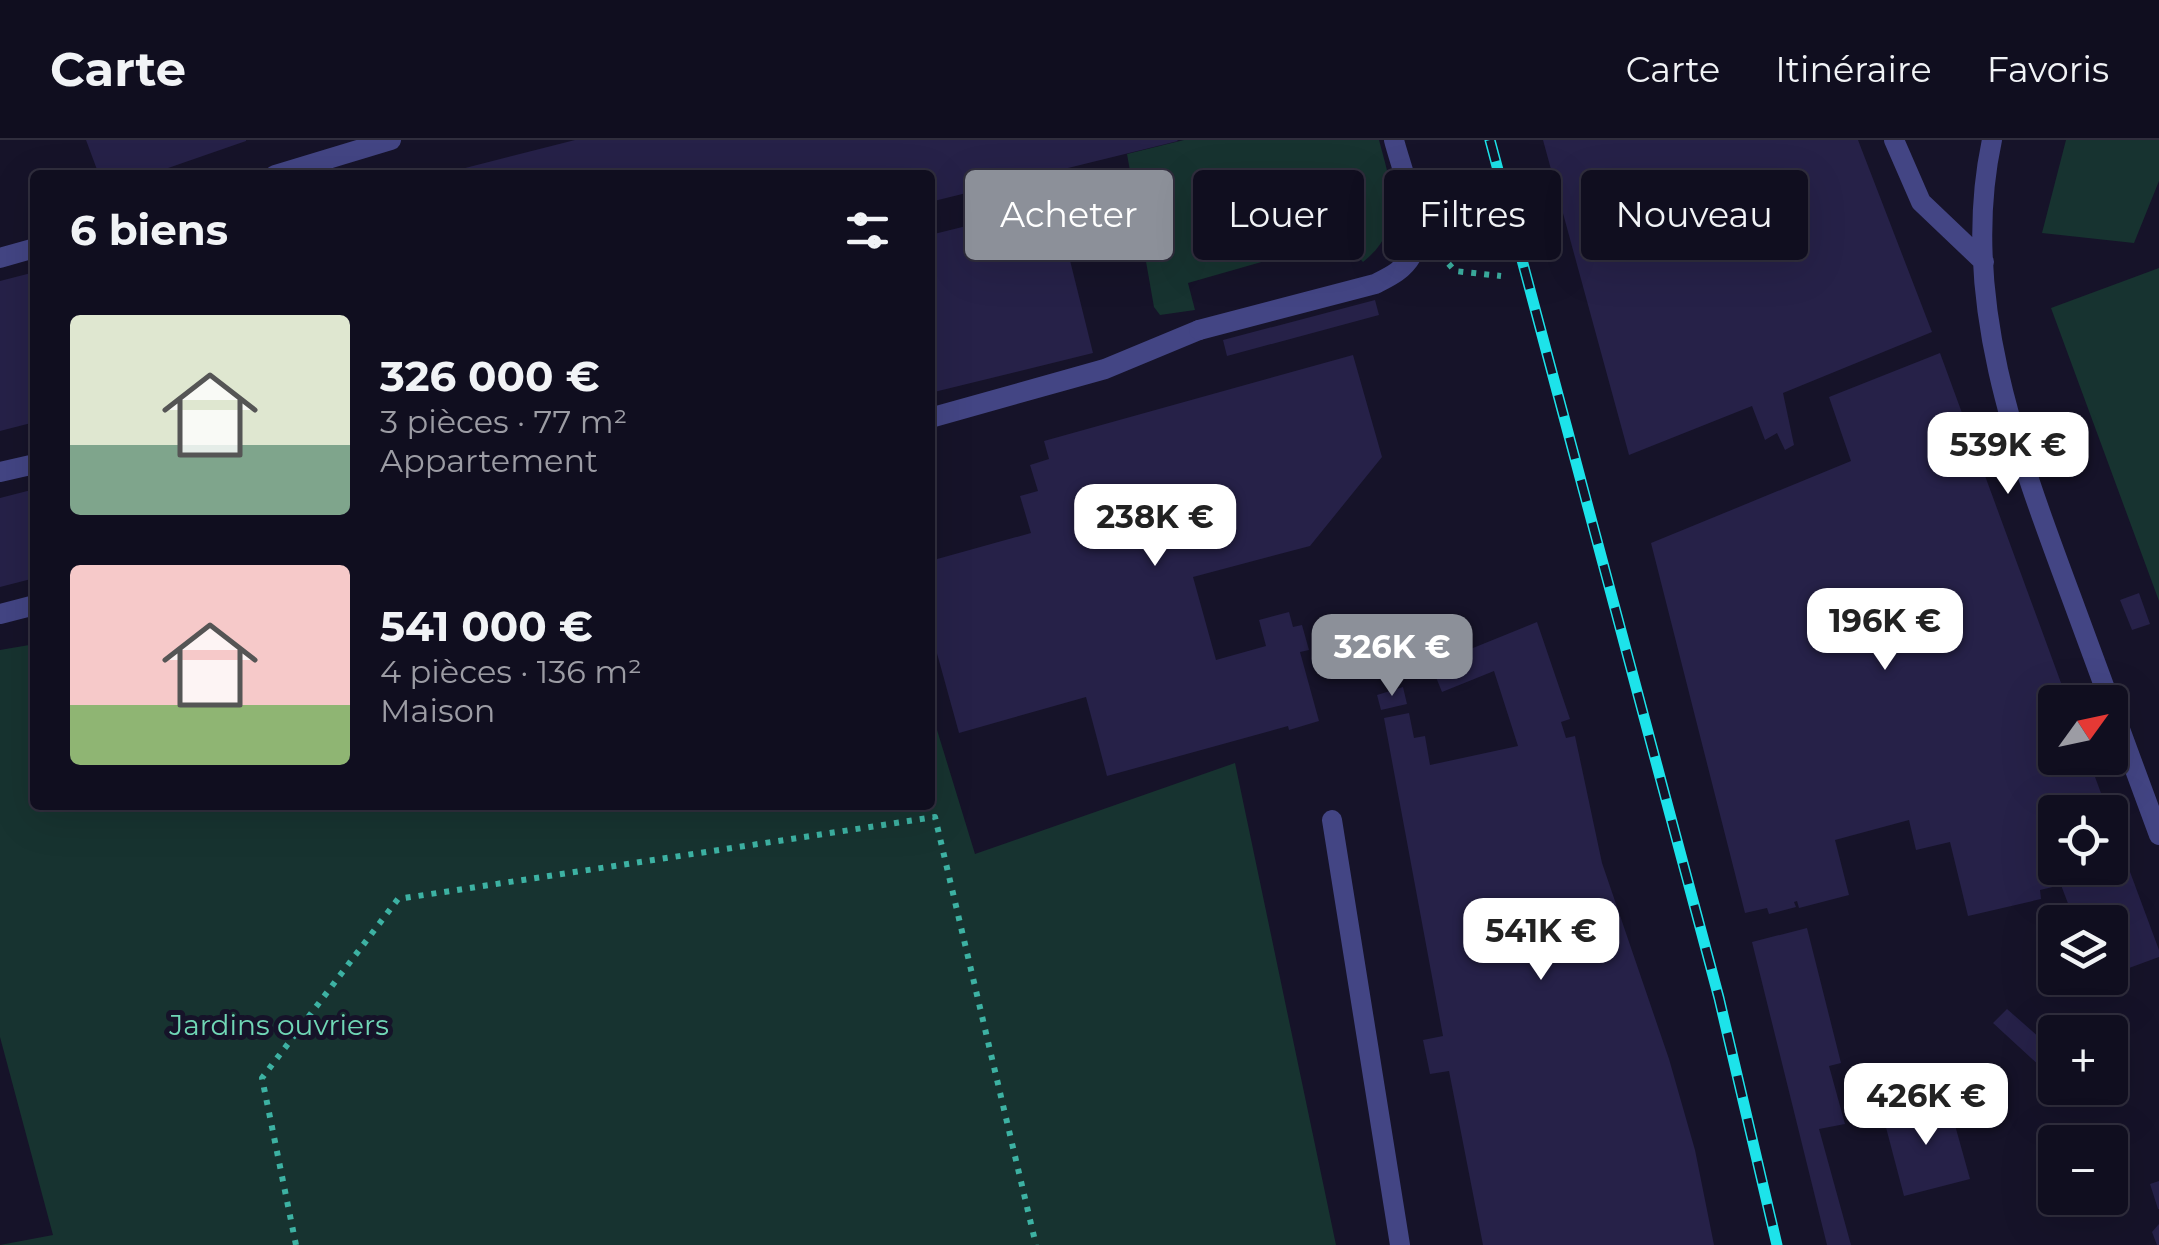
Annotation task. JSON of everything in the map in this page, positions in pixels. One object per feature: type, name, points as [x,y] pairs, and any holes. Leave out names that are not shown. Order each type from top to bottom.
[{"type":"street","points":[[292,170],[391,140]]},
{"type":"street","points":[[1394,140],[1402,170]]},
{"type":"street","points":[[1894,140],[1920,202],[1984,262]]},
{"type":"street","points":[[1992,140],[1986,169],[1984,262],[1993,351],[2019,455],[2159,835]]},
{"type":"street","points":[[0,258],[30,249]]},
{"type":"street","points":[[935,417],[1105,370],[1199,330],[1375,284],[1398,273],[1408,260]]},
{"type":"street","points":[[0,472],[30,465]]},
{"type":"street","points":[[0,614],[30,606]]},
{"type":"street","points":[[1332,820],[1400,1245]]},
{"type":"path","points":[[1445,260],[1455,271],[1500,276]]},
{"type":"path","points":[[296,1245],[262,1078],[398,899],[935,817],[1036,1245]]},
{"type":"green space","points":[[1184,140],[1379,140],[1387,170],[1384,238],[1363,262],[1364,170],[1193,170],[1193,260],[1268,260],[1188,283],[1195,310],[1160,315],[1154,307],[1146,260],[1173,260],[1173,170],[1130,170],[1127,154]]},
{"type":"green space","points":[[2066,140],[2159,140],[2159,181],[2134,243],[2042,233]]},
{"type":"green space","points":[[2159,268],[2159,601],[2051,308]]},
{"type":"green space","name":"Jardins ouvriers","points":[[30,645],[30,810],[935,810],[935,723],[975,854],[1235,763],[1336,1245],[0,1245],[53,1235],[0,1037],[0,650]]},
{"type":"building","points":[[86,140],[246,140],[162,170],[97,170]]},
{"type":"building","points":[[575,140],[1178,141],[1060,170],[965,170],[965,193],[935,201],[935,170],[458,170]]},
{"type":"building","points":[[1543,140],[1858,140],[1932,332],[1783,393],[1794,445],[1785,450],[1777,433],[1765,440],[1752,406],[1629,455],[1561,206],[1561,170],[1551,170]]},
{"type":"building","points":[[965,226],[965,260],[1070,260],[1093,353],[935,392],[935,234]]},
{"type":"building","points":[[30,273],[30,423],[0,431],[0,281]]},
{"type":"building","points":[[1375,300],[1379,315],[1227,356],[1223,340]]},
{"type":"building","points":[[1940,353],[2062,685],[2038,685],[2038,775],[2094,775],[2102,795],[2038,795],[2038,885],[2061,885],[2040,890],[2041,899],[1968,916],[1950,842],[1916,850],[1909,820],[1835,840],[1849,895],[1799,908],[1797,901],[1796,907],[1769,914],[1767,908],[1745,913],[1651,543],[1851,461],[1829,397]]},
{"type":"building","points":[[1353,355],[1382,457],[1310,546],[1193,577],[1216,660],[1266,646],[1259,620],[1289,612],[1293,627],[1302,625],[1309,650],[1300,652],[1319,721],[1107,776],[1086,697],[959,733],[935,646],[935,560],[1031,533],[1020,496],[1038,491],[1030,465],[1049,459],[1044,441]]},
{"type":"building","points":[[30,490],[30,579],[0,587],[0,498]]},
{"type":"building","points":[[2139,593],[2150,624],[2132,630],[2120,600]]},
{"type":"building","points":[[1537,622],[1570,719],[1561,722],[1566,738],[1575,736],[1602,863],[1669,1059],[1695,1150],[1714,1245],[1483,1245],[1449,1071],[1430,1074],[1423,1040],[1443,1036],[1384,718],[1409,713],[1414,738],[1425,736],[1430,765],[1518,746],[1494,671],[1442,692],[1431,665]]},
{"type":"building","points":[[1403,687],[1407,704],[1381,710],[1377,695]]},
{"type":"building","points":[[2128,866],[2159,957],[2128,968],[2128,905],[2069,905],[2061,885],[2128,885]]},
{"type":"building","points":[[1807,928],[1841,1063],[1829,1066],[1845,1124],[1819,1129],[1851,1245],[1827,1245],[1752,942]]},
{"type":"building","points":[[2007,1009],[2038,1036],[2038,1064],[1993,1023]]},
{"type":"building","points":[[1948,1100],[1970,1179],[1904,1196],[1883,1116]]},
{"type":"building","points":[[2159,1181],[2159,1209],[2158,1209],[2150,1184]]},
{"type":"building","points":[[2159,1224],[2159,1245],[2157,1245],[2152,1232]]},
{"type":"railway","points":[[1490,140],[1719,998],[1777,1245]]}]
